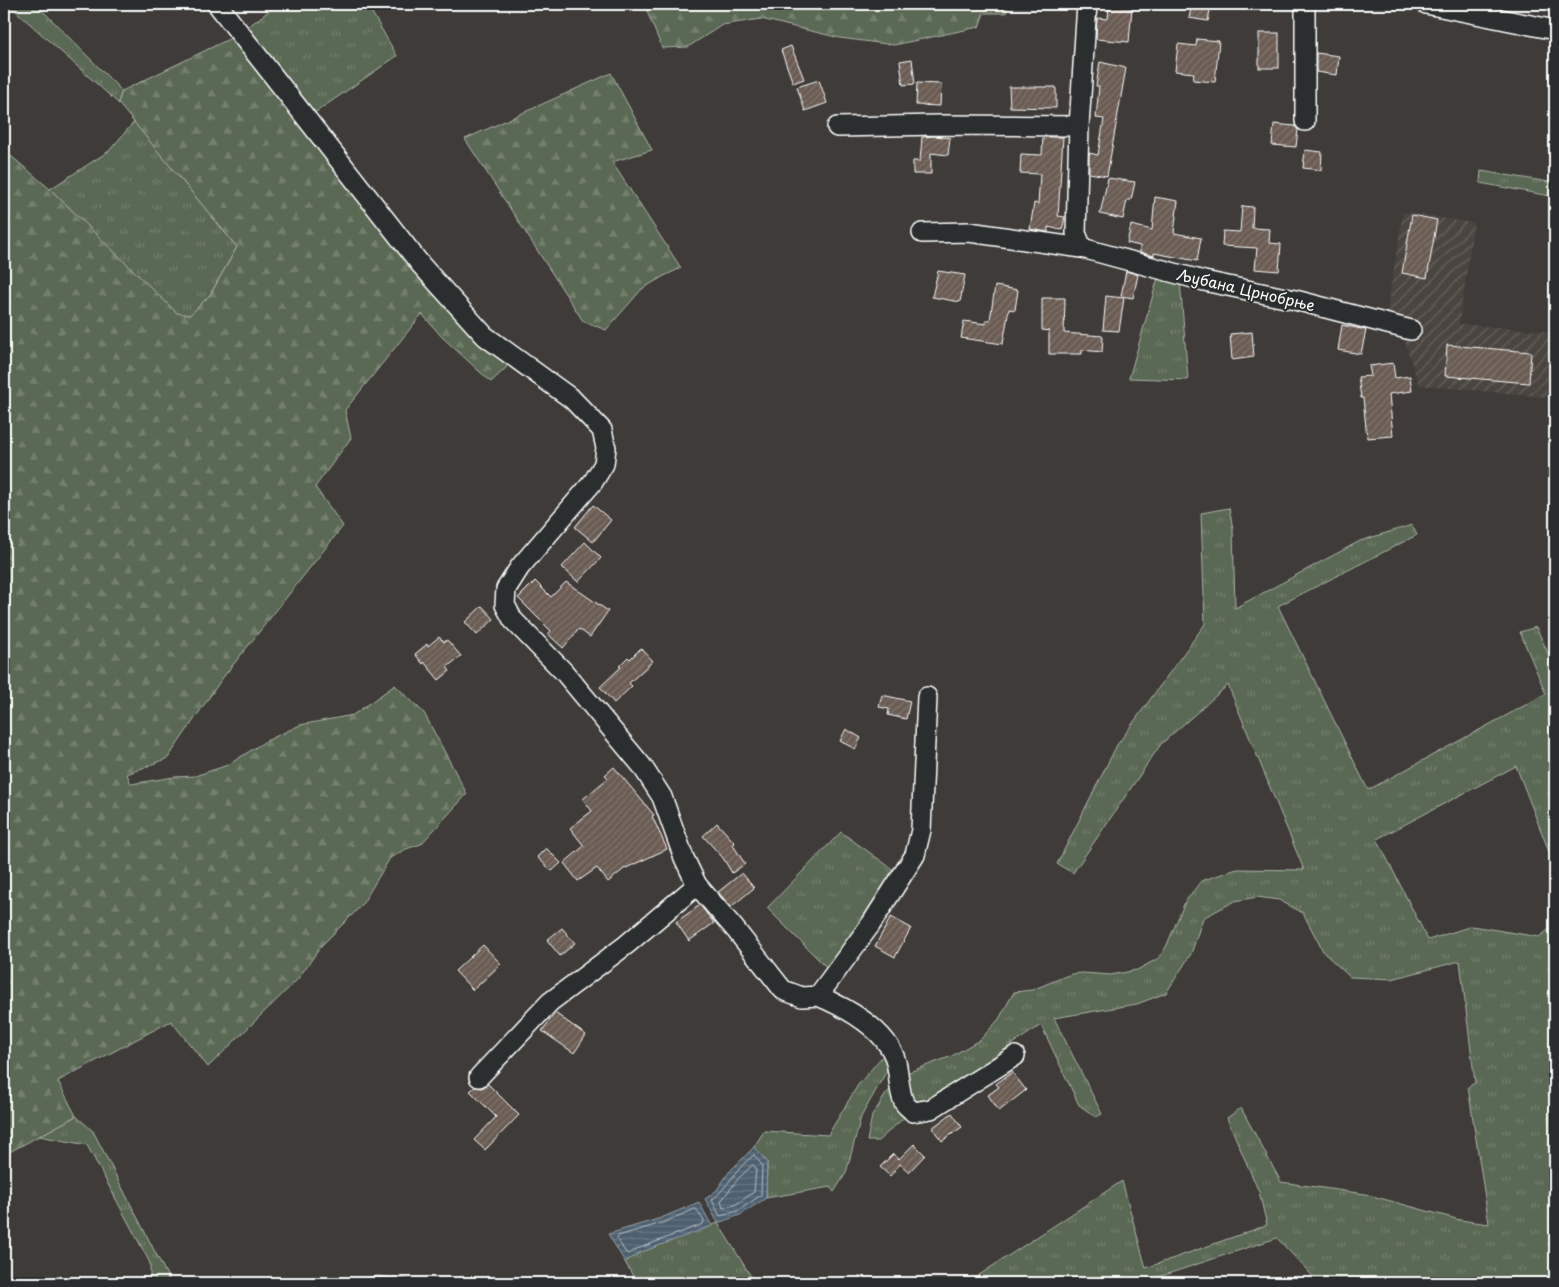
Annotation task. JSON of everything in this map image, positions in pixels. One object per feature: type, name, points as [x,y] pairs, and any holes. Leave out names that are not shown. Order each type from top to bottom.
[{"type":"street","points":[[217,4],[421,265],[485,336],[572,399],[602,430],[606,448],[604,464],[593,482],[520,567],[506,589],[505,605],[513,620],[564,672],[642,766],[662,798],[696,885],[735,929],[783,990],[802,997],[818,996],[841,1006],[878,1034],[889,1046],[896,1060],[903,1102],[913,1112],[931,1109],[1015,1056]]},
{"type":"street","points":[[1082,248],[1076,233],[1079,126],[1087,4]]},
{"type":"street","points":[[1305,4],[1305,121]]},
{"type":"street","points":[[1426,4],[1555,30]]},
{"type":"street","points":[[837,128],[939,125],[1079,126]]},
{"type":"street","name":"Љубана Црнобрње","points":[[922,233],[969,232],[1082,248],[1204,282],[1295,300],[1411,330]]},
{"type":"street","points":[[818,996],[871,924],[914,855],[921,830],[928,697]]},
{"type":"street","points":[[479,1077],[550,1002],[626,945],[696,885]]},
{"type":"shaded area","points":[[1403,212],[1474,223],[1459,324],[1555,332],[1555,398],[1419,385],[1402,333],[1386,316]]},
{"type":"green space","points":[[4,4],[36,4],[122,91],[118,103],[9,5],[4,7]]},
{"type":"green space","points":[[278,4],[367,4],[397,56],[313,114],[245,29]]},
{"type":"green space","points":[[644,4],[1008,4],[1006,13],[984,13],[979,27],[894,45],[840,38],[761,19],[722,25],[688,47],[662,48]]},
{"type":"green space","points":[[233,37],[404,256],[453,315],[478,340],[508,363],[506,368],[491,382],[442,337],[422,314],[345,410],[351,438],[315,487],[343,526],[221,680],[168,758],[127,774],[131,784],[174,777],[195,776],[228,765],[264,742],[300,725],[353,715],[395,685],[424,713],[467,794],[421,844],[406,849],[390,858],[361,906],[322,945],[297,980],[208,1067],[171,1021],[58,1081],[76,1116],[4,1155],[4,150],[50,189],[177,313],[190,315],[210,295],[237,247],[118,103],[122,91]]},
{"type":"green space","points":[[611,73],[652,150],[612,162],[681,268],[642,289],[606,330],[583,321],[465,139]]},
{"type":"green space","points":[[134,122],[237,247],[210,295],[190,315],[177,314],[50,189],[109,151]]},
{"type":"green space","points":[[1481,171],[1555,183],[1555,197],[1480,183]]},
{"type":"green space","points":[[1159,274],[1180,280],[1188,380],[1129,378]]},
{"type":"green space","points":[[1229,508],[1233,529],[1235,608],[1360,541],[1412,525],[1417,535],[1278,606],[1368,790],[1546,694],[1520,632],[1536,627],[1555,668],[1555,867],[1516,766],[1377,839],[1428,940],[1472,926],[1539,937],[1555,925],[1555,1283],[1319,1283],[1277,1238],[1152,1279],[1147,1283],[967,1283],[1122,1181],[1146,1268],[1267,1225],[1259,1192],[1227,1118],[1241,1108],[1281,1182],[1365,1194],[1460,1220],[1489,1224],[1468,1087],[1475,1083],[1460,961],[1392,979],[1350,977],[1324,953],[1303,913],[1279,900],[1257,897],[1235,901],[1203,918],[1191,954],[1166,993],[1137,1004],[1054,1018],[1102,1114],[1096,1117],[1079,1105],[1041,1025],[907,1115],[878,1141],[867,1141],[872,1116],[886,1094],[904,1074],[952,1056],[981,1039],[999,1019],[1014,992],[1032,990],[1071,974],[1111,975],[1137,970],[1159,958],[1166,947],[1185,902],[1201,881],[1237,869],[1304,870],[1228,685],[1161,744],[1073,873],[1057,864],[1117,745],[1205,624],[1201,513]]},
{"type":"green space","points":[[841,832],[898,873],[830,971],[767,908]]},
{"type":"green space","points":[[886,1052],[890,1065],[861,1117],[846,1173],[834,1192],[830,1187],[766,1198],[767,1162],[754,1147],[764,1131],[828,1135],[858,1085]]},
{"type":"green space","points":[[76,1116],[93,1131],[171,1283],[145,1283],[150,1278],[150,1263],[87,1145],[39,1136]]},
{"type":"green space","points":[[718,1223],[755,1283],[637,1283],[625,1262],[639,1253]]},
{"type":"green space","points":[[378,1276],[438,1283],[339,1283]]},
{"type":"water","points":[[754,1147],[767,1162],[766,1198],[740,1215],[718,1223],[705,1199],[716,1191],[729,1172]]},
{"type":"water","points":[[699,1202],[712,1226],[639,1253],[625,1262],[608,1234],[661,1218]]},
{"type":"building","points":[[1192,4],[1211,4],[1208,21],[1189,18]]},
{"type":"building","points":[[1109,6],[1132,8],[1129,42],[1096,39],[1097,18],[1108,19]]},
{"type":"building","points":[[1259,33],[1279,33],[1279,68],[1259,68]]},
{"type":"building","points":[[1197,39],[1219,41],[1215,82],[1193,80],[1194,73],[1175,71],[1178,44],[1196,46]]},
{"type":"building","points":[[791,46],[804,79],[793,83],[781,50]]},
{"type":"building","points":[[1316,53],[1339,56],[1337,75],[1316,72]]},
{"type":"building","points":[[912,59],[915,84],[903,85],[900,61]]},
{"type":"building","points":[[1100,62],[1126,68],[1107,176],[1089,173],[1089,153],[1098,155],[1104,119],[1096,118],[1099,86],[1096,86]]},
{"type":"building","points":[[819,80],[827,103],[805,111],[797,87]]},
{"type":"building","points":[[917,83],[941,84],[940,106],[916,105]]},
{"type":"building","points":[[1009,87],[1056,87],[1056,108],[1010,107]]},
{"type":"building","points":[[1274,124],[1295,126],[1298,130],[1296,147],[1272,145]]},
{"type":"building","points":[[922,137],[950,138],[948,155],[931,153],[931,174],[913,174],[913,161],[920,161]]},
{"type":"building","points":[[1043,137],[1063,137],[1058,216],[1065,217],[1062,230],[1048,227],[1048,232],[1030,229],[1034,203],[1038,204],[1040,174],[1020,173],[1021,154],[1042,155]]},
{"type":"building","points":[[1305,150],[1322,152],[1321,170],[1303,168]]},
{"type":"building","points":[[1108,178],[1135,182],[1131,200],[1127,200],[1123,219],[1100,214]]},
{"type":"building","points":[[1155,197],[1178,201],[1174,233],[1201,238],[1197,261],[1154,253],[1154,256],[1140,252],[1140,246],[1127,243],[1131,225],[1152,230]]},
{"type":"building","points":[[1242,206],[1253,207],[1252,228],[1270,229],[1269,243],[1281,244],[1279,271],[1255,269],[1257,248],[1222,246],[1223,231],[1240,232]]},
{"type":"building","points":[[1412,215],[1437,220],[1427,278],[1402,273]]},
{"type":"building","points":[[938,271],[965,275],[960,302],[932,297]]},
{"type":"building","points":[[1126,271],[1138,275],[1133,298],[1121,296]]},
{"type":"building","points":[[995,286],[1018,290],[1015,310],[1009,309],[1003,344],[961,338],[964,321],[986,324],[986,320],[990,320]]},
{"type":"building","points":[[1106,296],[1124,298],[1119,331],[1103,330]]},
{"type":"building","points":[[1042,298],[1065,298],[1064,333],[1103,336],[1102,352],[1082,350],[1082,354],[1049,354],[1049,331],[1042,330]]},
{"type":"building","points":[[1342,325],[1366,330],[1361,354],[1338,350]]},
{"type":"building","points":[[1252,332],[1254,357],[1232,360],[1230,334]]},
{"type":"building","points":[[1447,345],[1531,352],[1529,383],[1445,376]]},
{"type":"building","points":[[1393,363],[1395,378],[1410,376],[1412,391],[1389,394],[1393,436],[1367,438],[1363,398],[1361,398],[1358,377],[1371,376],[1369,366]]},
{"type":"building","points":[[593,505],[611,520],[593,542],[575,527]]},
{"type":"building","points":[[585,542],[601,558],[578,582],[562,567]]},
{"type":"building","points":[[535,581],[551,597],[566,582],[608,611],[590,637],[579,629],[563,648],[548,634],[551,631],[518,598]]},
{"type":"building","points":[[482,606],[494,619],[477,635],[465,622]]},
{"type":"building","points":[[439,637],[444,642],[447,640],[461,656],[447,667],[450,671],[439,680],[415,654]]},
{"type":"building","points":[[641,648],[653,661],[629,683],[632,686],[614,703],[600,687],[621,667],[619,666],[628,657],[630,659]]},
{"type":"building","points":[[882,695],[910,701],[906,719],[888,715],[889,709],[879,707]]},
{"type":"building","points":[[846,729],[861,738],[855,749],[840,741]]},
{"type":"building","points":[[614,767],[654,815],[652,816],[667,849],[624,869],[608,882],[597,868],[578,881],[564,863],[584,846],[570,828],[592,811],[583,799],[608,778],[605,775]]},
{"type":"building","points":[[717,823],[735,843],[733,845],[745,864],[732,873],[723,858],[703,836]]},
{"type":"building","points":[[546,848],[561,863],[552,871],[537,857]]},
{"type":"building","points":[[742,873],[754,888],[731,907],[718,892]]},
{"type":"building","points":[[700,905],[714,923],[689,941],[676,922]]},
{"type":"building","points":[[891,917],[911,928],[895,957],[875,946]]},
{"type":"building","points":[[562,928],[575,943],[560,956],[547,940]]},
{"type":"building","points":[[483,945],[501,964],[473,990],[455,971]]},
{"type":"building","points":[[555,1013],[586,1035],[574,1053],[542,1031]]},
{"type":"building","points":[[1012,1072],[1026,1090],[999,1111],[988,1095],[999,1087],[996,1084]]},
{"type":"building","points":[[488,1084],[519,1115],[485,1150],[474,1140],[496,1117],[470,1091],[475,1087],[482,1088]]},
{"type":"building","points":[[952,1113],[962,1127],[942,1141],[932,1128]]},
{"type":"building","points":[[914,1144],[925,1155],[909,1172],[900,1164],[890,1176],[880,1167],[893,1154],[899,1159]]}]
